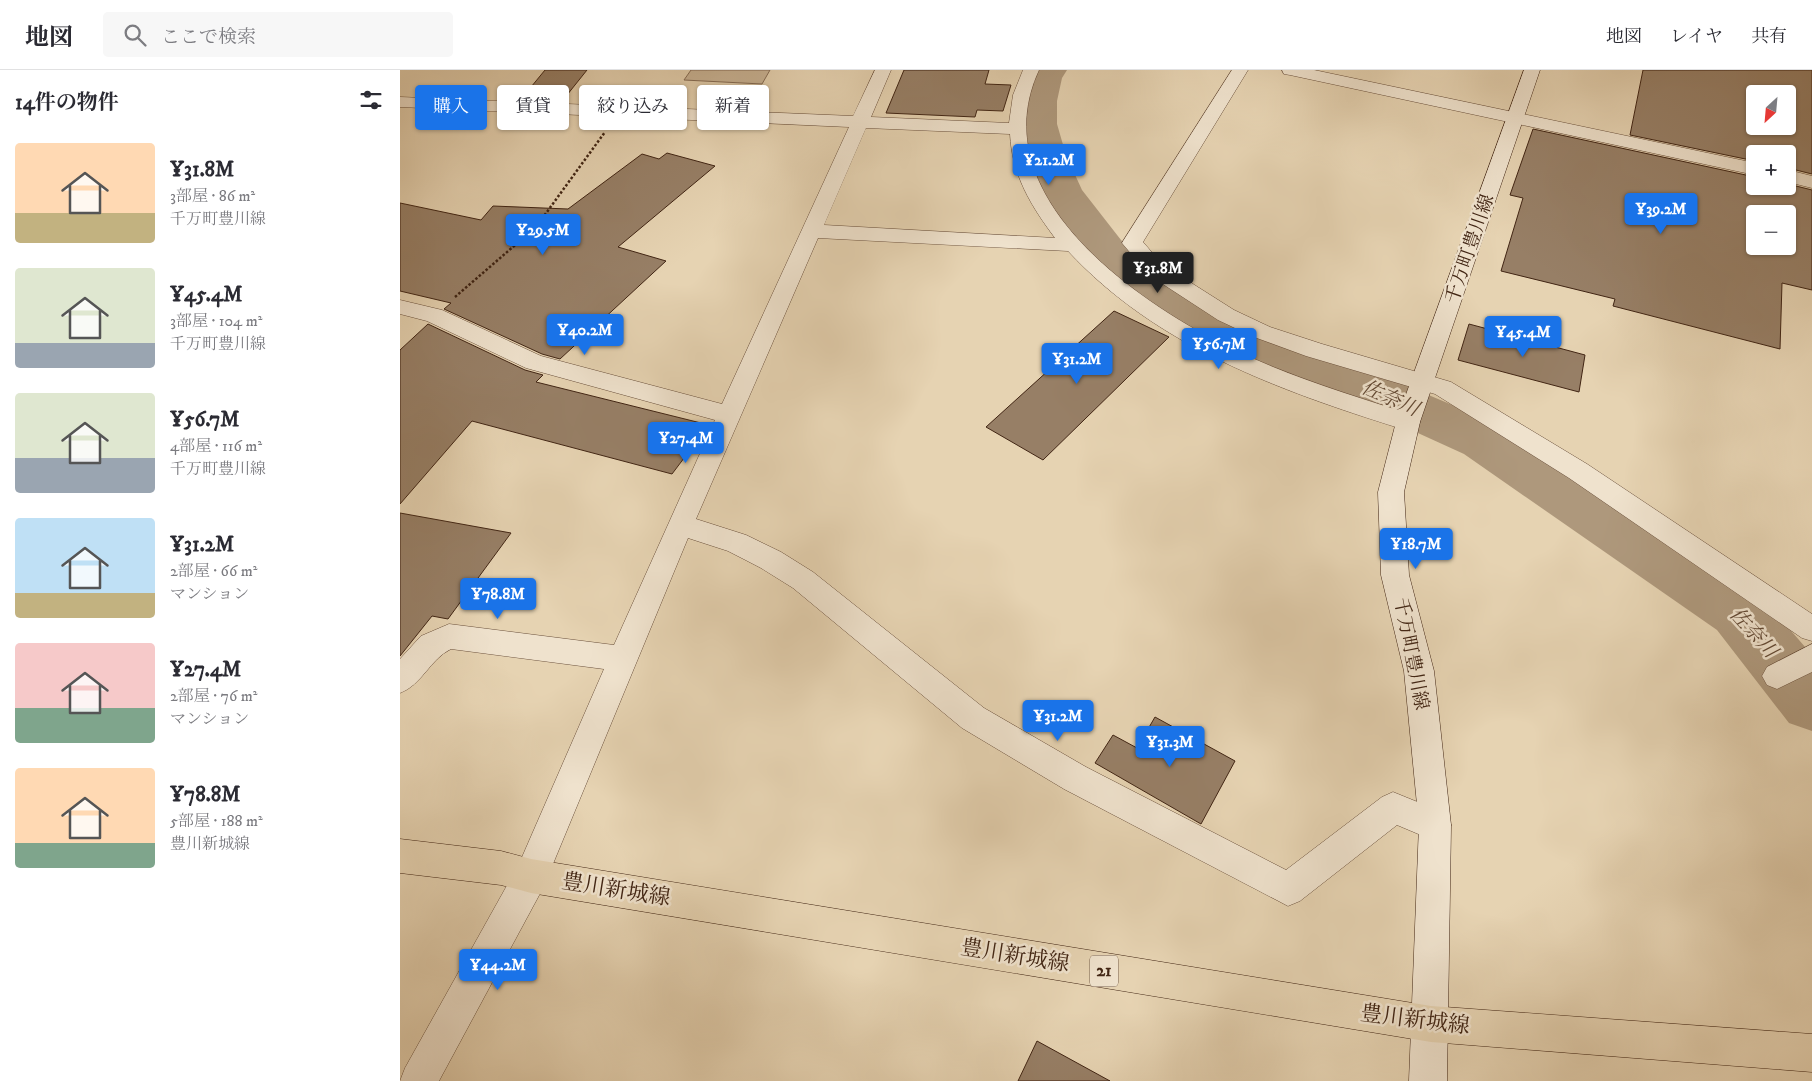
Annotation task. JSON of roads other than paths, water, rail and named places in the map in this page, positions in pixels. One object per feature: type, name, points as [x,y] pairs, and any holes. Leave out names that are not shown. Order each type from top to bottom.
[{"type":"main road","name":"豊川新城線","points":[[400,856],[501,868],[531,876],[1431,1024],[1812,1053]]},
{"type":"street","points":[[418,1081],[531,876],[680,525],[883,70]]},
{"type":"street","points":[[1031,70],[1019,102],[1018,129],[1020,154],[1028,183],[1046,214],[1072,245],[1135,302],[1186,333],[1258,368],[1358,406],[1408,422]]},
{"type":"street","points":[[1240,70],[1132,244],[1163,275],[1235,320],[1262,332],[1357,364],[1424,381],[1443,388],[1578,471],[1812,629]]},
{"type":"street","points":[[1290,70],[1746,167]]},
{"type":"street","name":"千万町豊川線","points":[[1428,1081],[1435,825],[1419,672],[1395,575],[1391,492],[1408,422],[1532,70]]},
{"type":"street","points":[[400,102],[621,110],[1018,129]]},
{"type":"street","points":[[1796,178],[1812,182]]},
{"type":"street","points":[[812,231],[1072,245]]},
{"type":"street","points":[[400,307],[434,315],[534,362],[730,415]]},
{"type":"street","points":[[680,525],[737,543],[771,560],[803,580],[973,718],[1075,778],[1288,889],[1393,808],[1435,825]]},
{"type":"street","points":[[400,680],[431,645],[449,636],[623,659]]},
{"type":"street","points":[[1777,676],[1812,656]]},
{"type":"waterway","name":"佐奈川","points":[[1049,70],[1044,78],[1038,101],[1038,124],[1046,155],[1061,190],[1080,219],[1105,250],[1154,295],[1195,318],[1312,365],[1483,440],[1738,612],[1812,702]]}]
